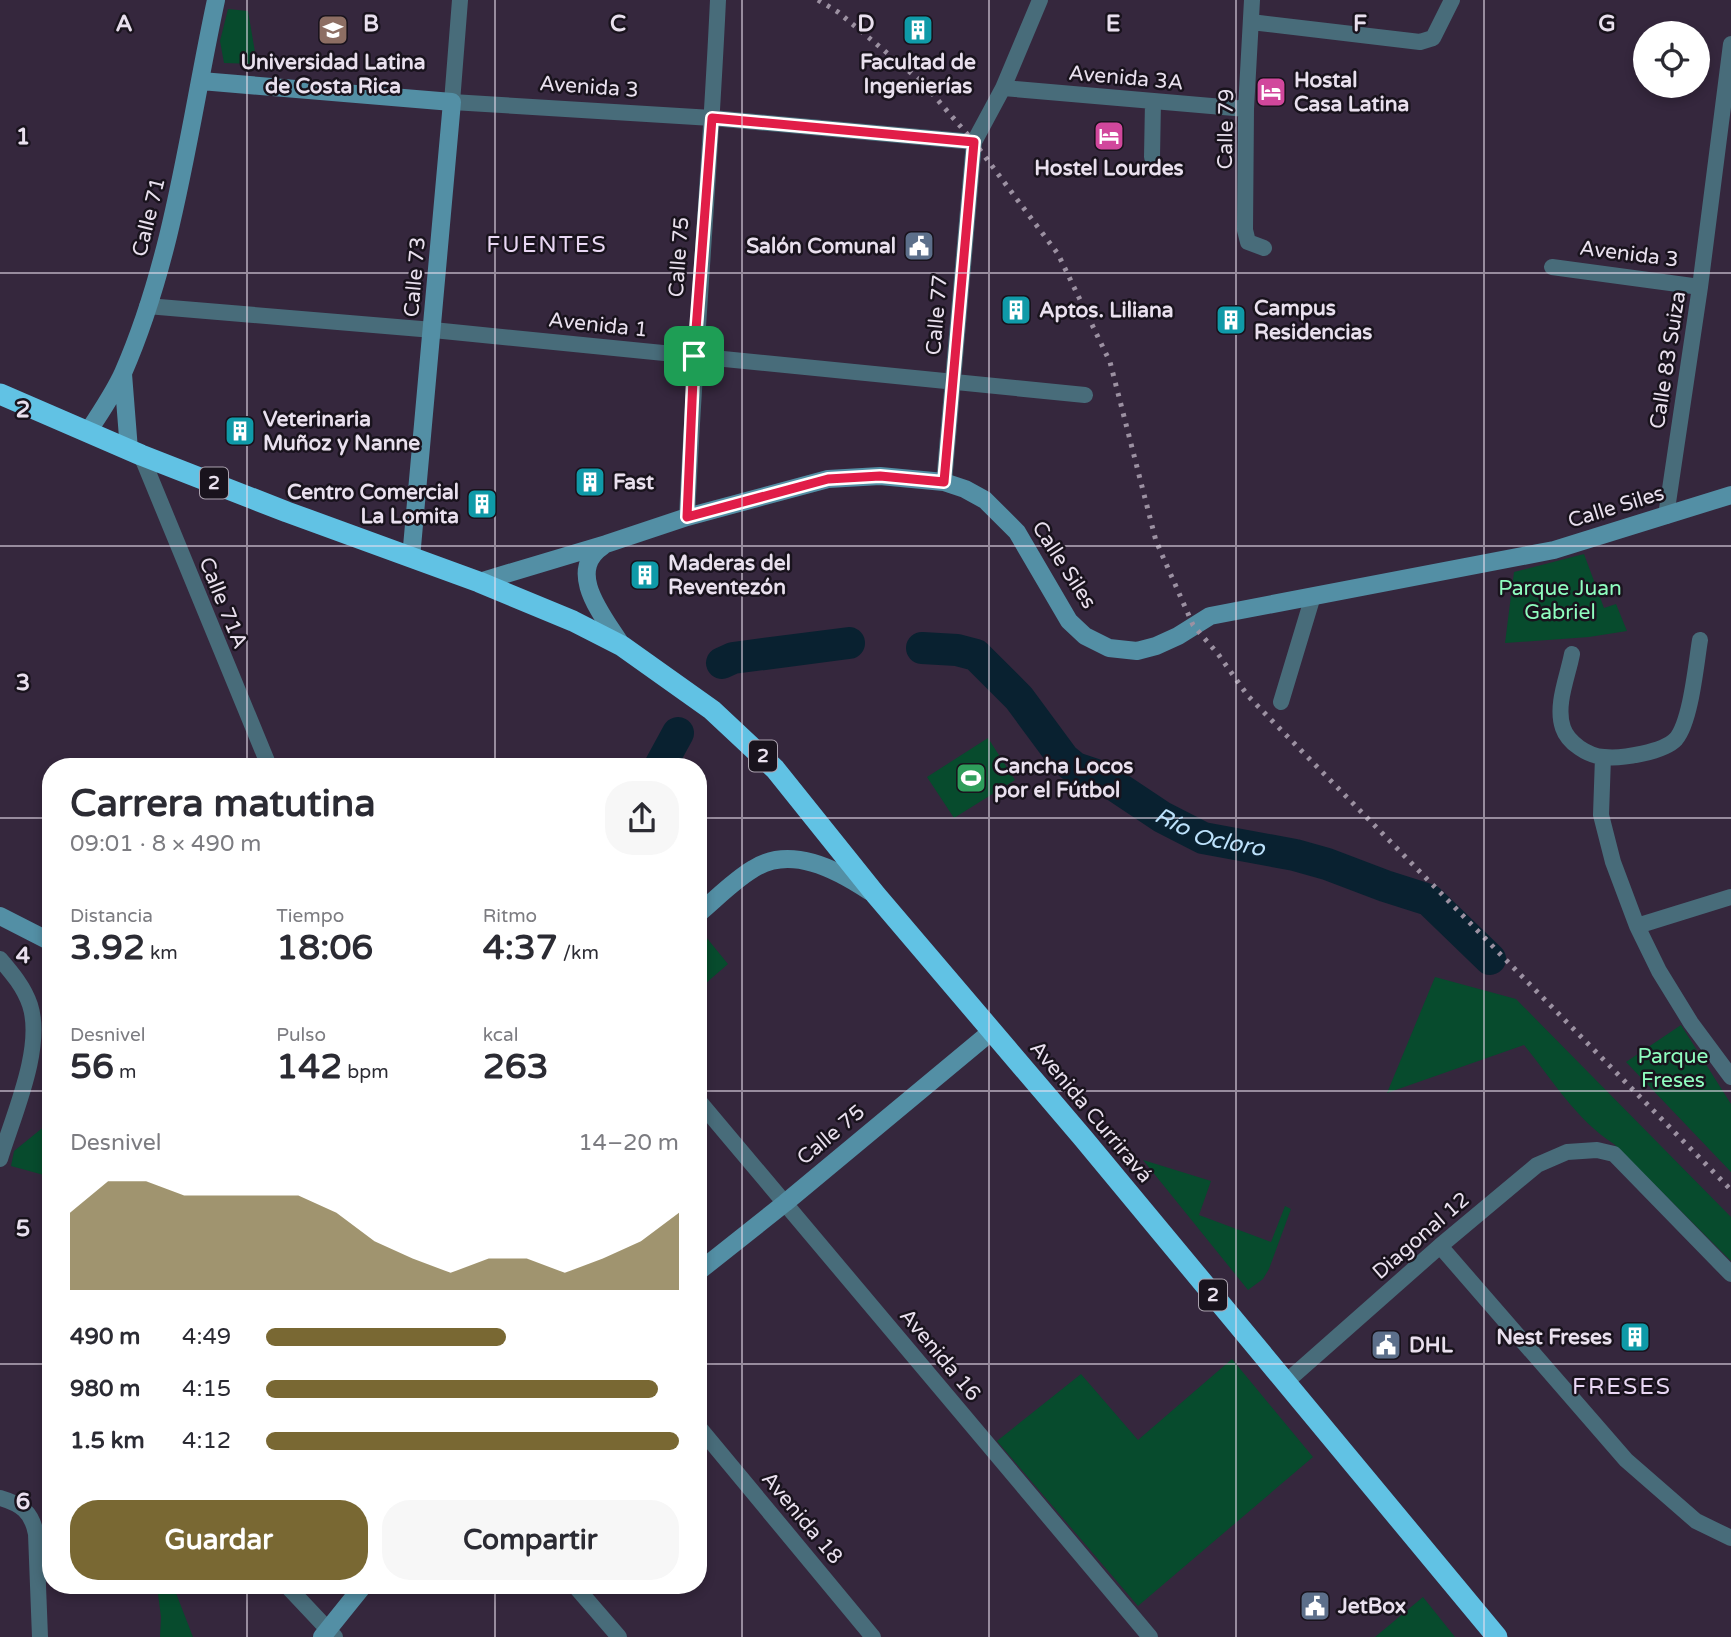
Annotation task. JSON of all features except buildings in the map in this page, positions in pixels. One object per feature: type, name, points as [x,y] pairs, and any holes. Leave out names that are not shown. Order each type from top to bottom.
[{"type":"highway","name":"2","points":[[0,394],[135,452],[479,582],[573,621],[622,646]]},
{"type":"highway","name":"Avenida Curriravá","points":[[622,646],[712,710],[767,759],[876,895],[1497,1637]]},
{"type":"street","name":"Calle 71","points":[[88,432],[123,374],[167,243],[189,147],[216,0]]},
{"type":"street","name":"Calle 73","points":[[411,558],[460,0]]},
{"type":"street","name":"Calle 75","points":[[687,517],[694,356],[718,0]]},
{"type":"street","name":"Calle 77","points":[[944,482],[974,142],[1003,88],[1040,0]]},
{"type":"street","name":"Calle 79","points":[[1252,0],[1246,109],[1245,230],[1248,242],[1264,248]]},
{"type":"street","points":[[1251,22],[1419,42],[1433,38],[1452,0]]},
{"type":"street","name":"Calle 83 Suiza","points":[[1666,516],[1700,287],[1731,44]]},
{"type":"street","name":"Avenida 3","points":[[201,81],[452,102],[712,118],[974,142]]},
{"type":"street","name":"Avenida 3A","points":[[1003,88],[1246,109]]},
{"type":"street","points":[[1152,157],[1153,101]]},
{"type":"street","name":"Avenida 3","points":[[1552,267],[1700,287]]},
{"type":"street","name":"Avenida 1","points":[[147,306],[433,330],[1085,395]]},
{"type":"street","points":[[123,374],[135,452]]},
{"type":"street","name":"Calle 71A","points":[[135,452],[266,758]]},
{"type":"street","name":"Calle Siles","points":[[479,582],[687,517],[828,479],[880,476],[944,482],[985,500],[1017,532],[1069,621],[1085,636],[1109,648],[1137,651],[1178,636],[1210,616],[1554,550],[1731,495]]},
{"type":"street","points":[[606,544],[592,554],[586,581],[593,600],[622,646]]},
{"type":"street","points":[[1281,702],[1313,596]]},
{"type":"street","points":[[1573,654],[1562,702],[1563,727],[1573,744],[1604,757],[1663,748],[1676,738],[1688,709],[1700,640]]},
{"type":"street","points":[[1604,757],[1601,815],[1613,862],[1637,926],[1659,971],[1685,1013],[1731,1077]]},
{"type":"street","points":[[707,907],[753,869],[773,860],[804,860],[833,870],[876,895]]},
{"type":"street","points":[[1637,926],[1731,897]]},
{"type":"street","points":[[0,916],[42,937]]},
{"type":"street","points":[[0,959],[22,988],[30,1005],[33,1024],[28,1068],[0,1159]]},
{"type":"street","name":"Calle 75","points":[[707,1265],[992,1031]]},
{"type":"street","name":"Avenida 16","points":[[707,1112],[1150,1637]]},
{"type":"street","name":"Diagonal 12","points":[[1286,1382],[1440,1246],[1538,1165],[1567,1152],[1597,1150],[1614,1154],[1731,1274]]},
{"type":"street","points":[[1440,1246],[1626,1460],[1696,1521],[1731,1538]]},
{"type":"street","name":"Avenida 18","points":[[707,1437],[873,1637]]},
{"type":"street","points":[[0,1498],[27,1510],[34,1520],[40,1637]]},
{"type":"street","points":[[294,1594],[328,1634],[357,1594]]},
{"type":"street","points":[[582,1594],[619,1637]]},
{"type":"green space","points":[[228,9],[248,11],[257,64],[224,63],[220,41]]},
{"type":"green space","name":"Parque Juan Gabriel","points":[[1584,554],[1604,608],[1616,604],[1627,631],[1589,637],[1505,643],[1514,572]]},
{"type":"green space","name":"Cancha Locos por el Fútbol","points":[[988,738],[1015,780],[954,818],[927,777]]},
{"type":"green space","points":[[707,938],[728,964],[707,982]]},
{"type":"green space","points":[[1435,977],[1516,999],[1731,1217],[1731,1261],[1614,1144],[1576,1111],[1524,1045],[1387,1093]]},
{"type":"green space","name":"Parque Freses","points":[[1681,1025],[1731,1104],[1731,1172],[1626,1062]]},
{"type":"green space","points":[[42,1128],[42,1175],[11,1166],[14,1151]]},
{"type":"green space","points":[[1143,1160],[1211,1181],[1199,1215],[1271,1242],[1285,1206],[1291,1209],[1263,1279],[1248,1290]]},
{"type":"green space","points":[[1232,1359],[1313,1457],[1138,1606],[997,1441],[1081,1374],[1138,1440]]},
{"type":"green space","points":[[158,1594],[176,1594],[193,1637],[160,1637]]},
{"type":"green space","points":[[1423,1597],[1455,1637],[1375,1637]]},
{"type":"waterway","name":"Río Ocloro","points":[[722,663],[733,658],[849,643]]},
{"type":"waterway","name":"Río Ocloro","points":[[922,648],[957,650],[976,655],[1019,698],[1064,759],[1075,768],[1102,777],[1162,817],[1203,838],[1295,855],[1429,900],[1490,959]]},
{"type":"waterway","name":"Río Ocloro","points":[[664,758],[678,733]]},
{"type":"railway","points":[[818,0],[838,12],[923,83],[974,142],[1058,254],[1110,362],[1156,541],[1193,625],[1248,696],[1731,1190]]},
{"type":"place","name":"Universidad Latina de Costa Rica","points":[[333,30]]},
{"type":"place","name":"Facultad de Ingenierías","points":[[918,30]]},
{"type":"place","name":"Hostal Casa Latina","points":[[1271,92]]},
{"type":"place","name":"Hostel Lourdes","points":[[1109,136]]},
{"type":"place","name":"Salón Comunal","points":[[919,246]]},
{"type":"place","name":"Aptos. Liliana","points":[[1016,310]]},
{"type":"place","name":"Campus Residencias","points":[[1231,320]]},
{"type":"place","name":"Veterinaria Muñoz y Nanne","points":[[240,431]]},
{"type":"place","name":"Fast","points":[[590,482]]},
{"type":"place","name":"Centro Comercial La Lomita","points":[[482,504]]},
{"type":"place","name":"Maderas del Reventezón","points":[[645,575]]},
{"type":"place","name":"Cancha Locos por el Fútbol","points":[[971,778]]},
{"type":"place","name":"Nest Freses","points":[[1635,1337]]},
{"type":"place","name":"DHL","points":[[1386,1345]]},
{"type":"place","name":"JetBox","points":[[1315,1606]]},
{"type":"district","name":"FUENTES","points":[[547,245]]},
{"type":"district","name":"FRESES","points":[[1622,1387]]},
{"type":"route","points":[[712,118],[974,142],[944,482],[880,476],[828,479],[687,517],[694,356],[712,118]]}]
